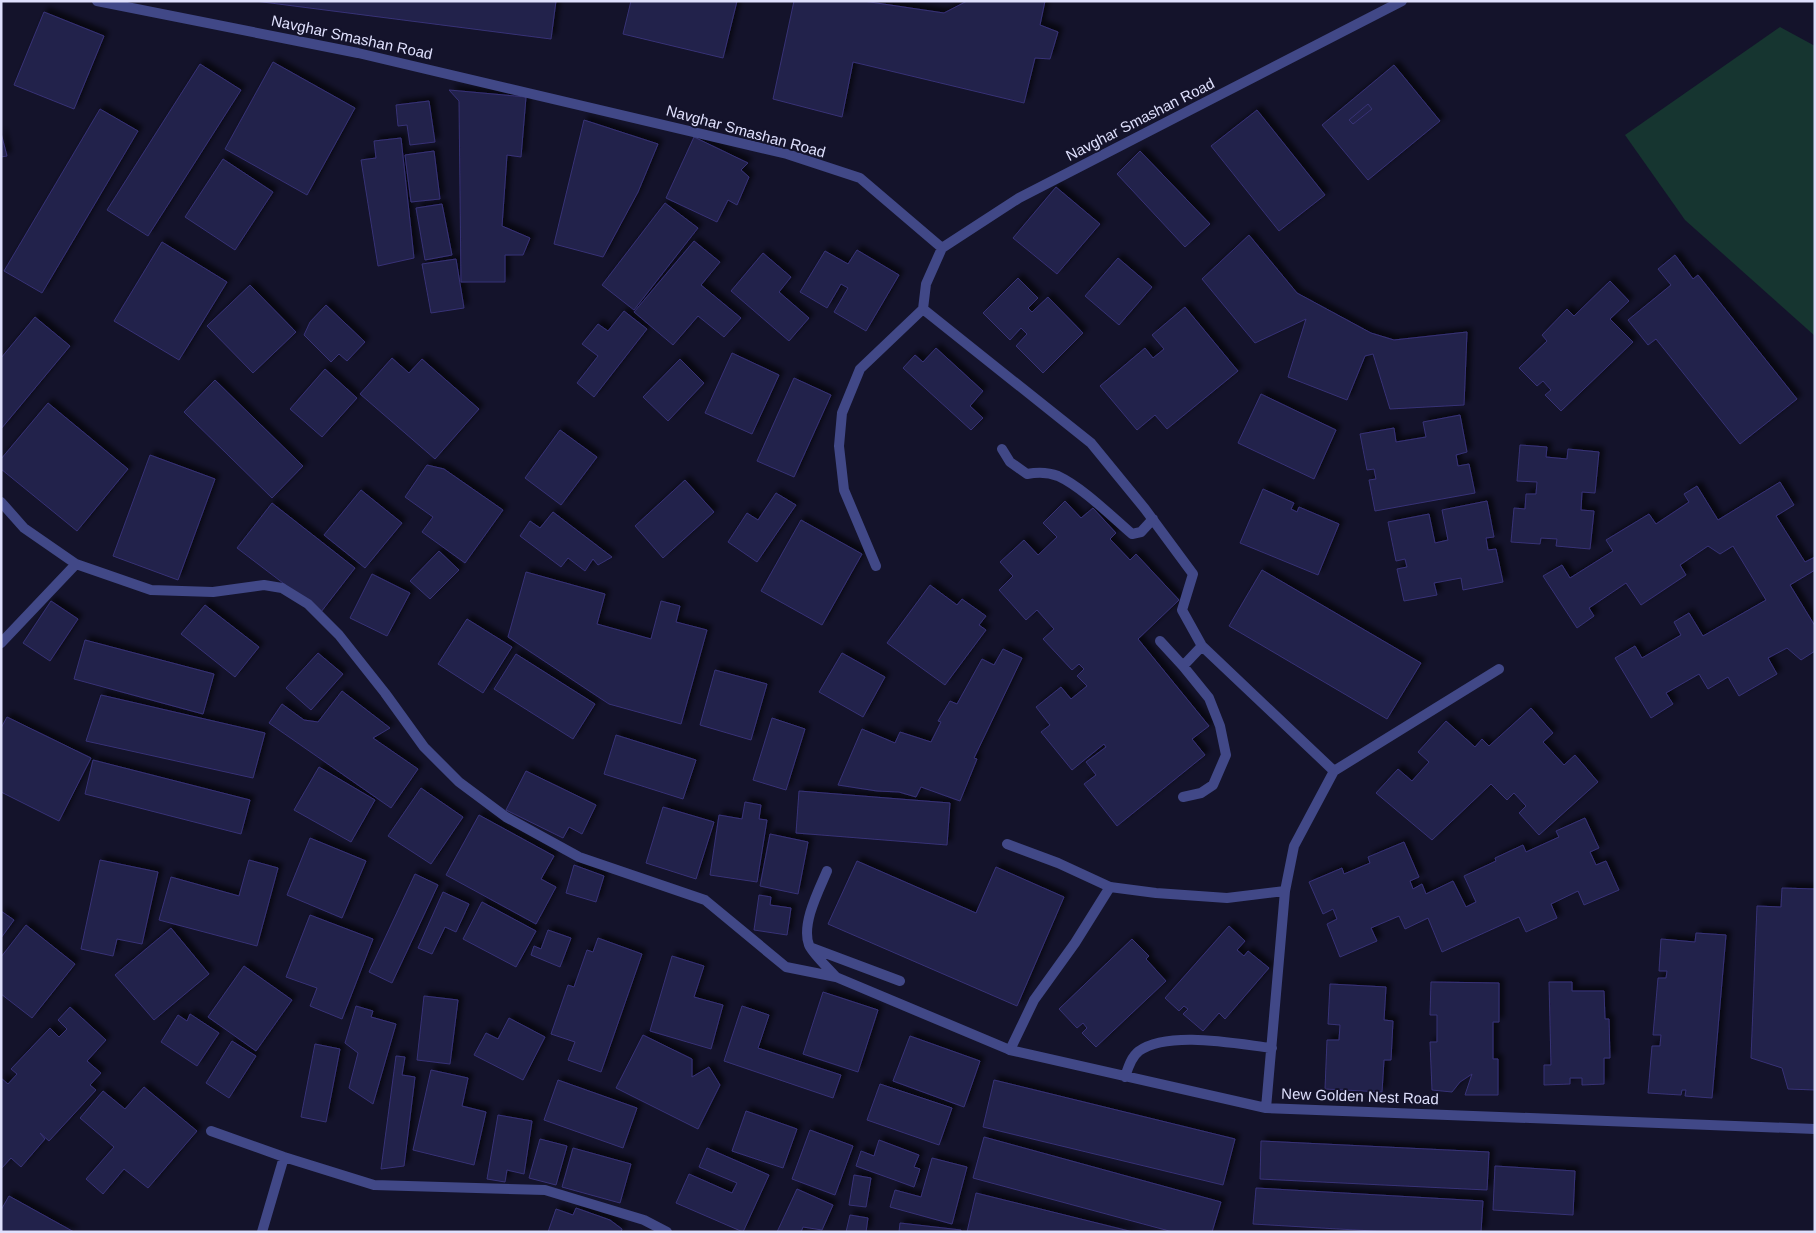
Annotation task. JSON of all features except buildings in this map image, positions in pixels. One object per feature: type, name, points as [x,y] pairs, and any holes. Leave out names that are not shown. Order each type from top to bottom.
[{"type":"street","name":"Navghar Smashan Road","points":[[97,1],[358,53],[787,154],[860,178],[942,248],[1019,198],[1402,1]]},
{"type":"street","points":[[876,566],[844,490],[839,446],[842,413],[860,368],[923,309],[926,284],[942,248]]},
{"type":"street","points":[[923,309],[1091,444],[1153,519],[1193,574],[1182,610],[1202,646],[1334,771],[1499,670]]},
{"type":"street","points":[[1002,449],[1010,462],[1027,474],[1038,472],[1056,475],[1074,486],[1132,534],[1141,532],[1153,519]]},
{"type":"street","points":[[1,502],[24,528],[76,564],[151,590],[213,592],[264,585],[282,588],[308,604],[339,635],[424,747],[459,782],[506,817],[579,856],[705,900],[786,967],[836,977],[1010,1050],[1266,1108]]},
{"type":"street","points":[[1,644],[76,564]]},
{"type":"street","points":[[1160,641],[1209,698],[1220,726],[1226,755],[1213,785],[1200,793],[1183,798]]},
{"type":"street","points":[[1183,666],[1202,646]]},
{"type":"street","name":"New Golden Nest Road","points":[[1334,771],[1294,846],[1285,891],[1266,1108],[1815,1129]]},
{"type":"street","points":[[1007,844],[1058,863],[1110,887],[1156,894],[1227,898],[1285,891]]},
{"type":"street","points":[[827,871],[808,923],[807,931],[809,946],[836,977]]},
{"type":"street","points":[[1010,1050],[1034,1000],[1075,943],[1110,887]]},
{"type":"street","points":[[809,946],[900,981]]},
{"type":"street","points":[[1125,1077],[1131,1060],[1138,1051],[1155,1043],[1197,1040],[1272,1048]]},
{"type":"street","points":[[211,1131],[284,1157],[374,1185],[545,1190],[644,1220],[667,1232]]},
{"type":"street","points":[[262,1232],[284,1157]]},
{"type":"green space","points":[[1780,27],[1815,46],[1815,336],[1685,220],[1625,135]]}]
